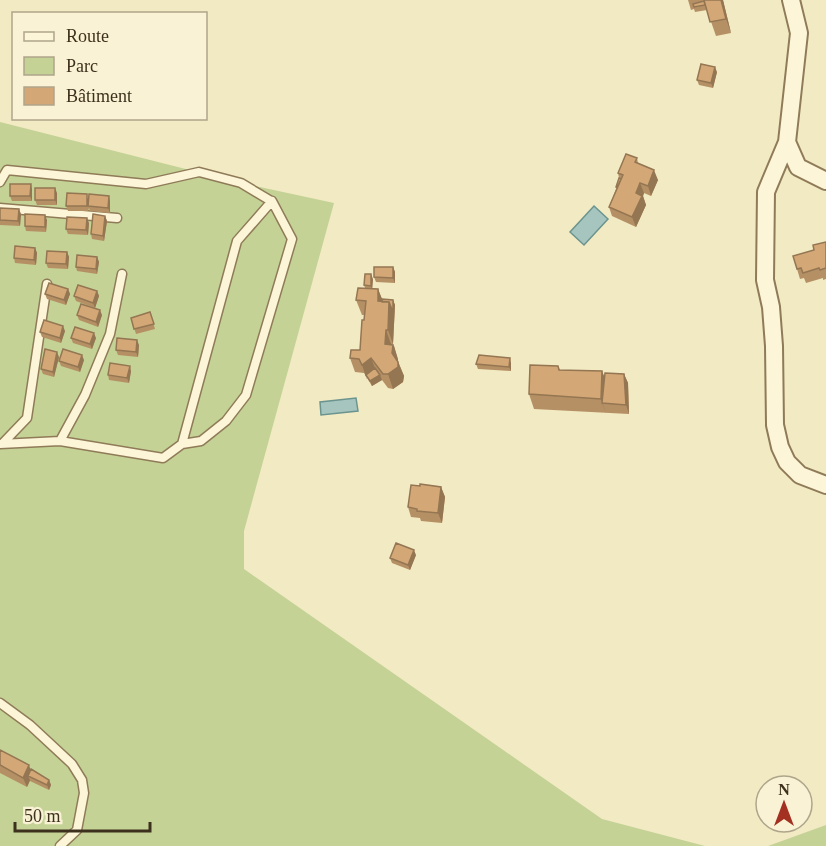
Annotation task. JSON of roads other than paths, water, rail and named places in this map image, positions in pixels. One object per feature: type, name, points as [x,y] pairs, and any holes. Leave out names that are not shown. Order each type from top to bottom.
[{"type":"street","points":[[791,0],[799,33],[787,142],[766,192],[765,280],[771,307],[775,425],[780,447],[787,462],[800,475],[826,486]]},
{"type":"street","points":[[787,142],[798,167],[826,181]]},
{"type":"lane","points":[[0,182],[7,170],[146,184],[199,172],[241,183],[271,201],[292,239],[246,395],[226,421],[201,441],[182,444],[163,458],[60,441],[1,443]]},
{"type":"lane","points":[[182,444],[237,241],[271,201]]},
{"type":"lane","points":[[0,208],[117,218]]},
{"type":"lane","points":[[60,441],[85,395],[111,334],[122,274]]},
{"type":"lane","points":[[1,443],[27,418],[47,284]]},
{"type":"lane","points":[[0,703],[30,725],[72,764],[81,780],[84,793],[77,830],[60,846]]},
{"type":"water","points":[[594,206],[608,219],[584,245],[570,232]]},
{"type":"water","points":[[356,398],[358,411],[321,415],[320,402]]}]
